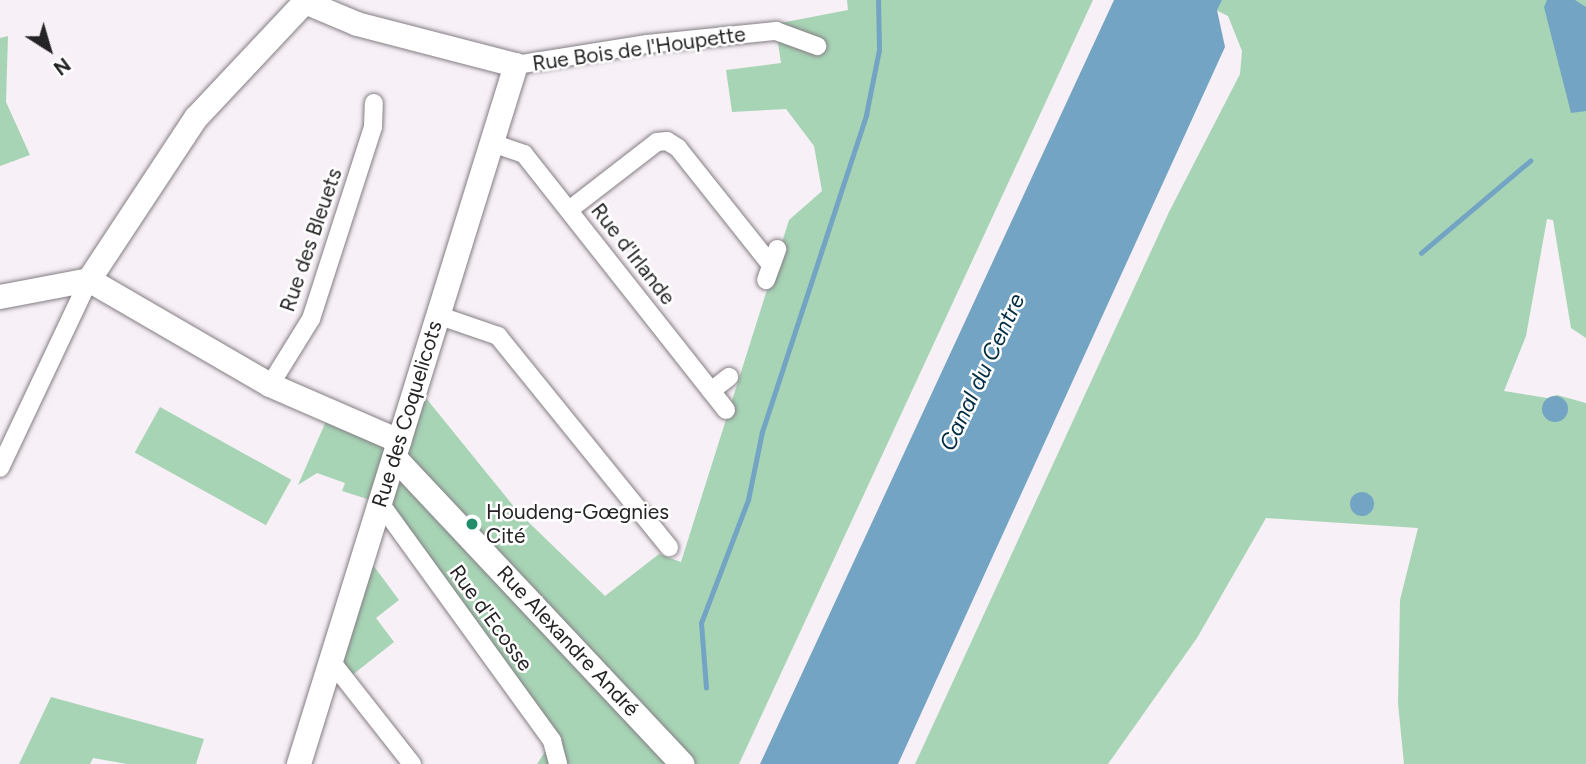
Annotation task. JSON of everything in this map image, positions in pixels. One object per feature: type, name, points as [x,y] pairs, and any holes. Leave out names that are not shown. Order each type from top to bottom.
[{"type":"street","name":"Rue Bois de l'Houpette","points":[[303,1],[357,24],[516,65],[647,44],[776,31],[817,46]]},
{"type":"street","points":[[0,468],[89,280],[196,118],[303,1]]},
{"type":"street","name":"Rue des Coquelicots","points":[[299,764],[516,65]]},
{"type":"street","name":"Rue des Bleuets","points":[[270,385],[311,319],[373,127],[374,103]]},
{"type":"street","points":[[569,211],[657,142],[667,141],[678,148],[771,265]]},
{"type":"street","name":"Rue d'Irlande","points":[[492,143],[524,154],[726,410]]},
{"type":"street","points":[[0,297],[89,280]]},
{"type":"street","name":"Rue Alexandre André","points":[[89,280],[270,385],[397,449],[682,764]]},
{"type":"street","points":[[437,315],[498,336],[669,547]]},
{"type":"street","points":[[711,391],[729,377]]},
{"type":"street","name":"Rue d'Ecosse","points":[[380,503],[552,741],[558,764]]},
{"type":"street","points":[[331,662],[412,764]]},
{"type":"green space","points":[[847,0],[1093,0],[739,764],[537,764],[552,741],[380,503],[342,491],[345,483],[317,473],[298,485],[330,412],[399,441],[417,387],[520,514],[605,596],[659,554],[681,562],[789,220],[822,191],[814,146],[786,109],[732,112],[726,70],[781,63],[775,24],[848,10]]},
{"type":"green space","points":[[1196,0],[1586,0],[1586,338],[1571,328],[1553,220],[1547,219],[1526,336],[1504,391],[1547,398],[1557,395],[1586,403],[1586,764],[1404,764],[1398,703],[1400,600],[1418,528],[1266,518],[1197,638],[1108,764],[915,764],[1169,212],[1240,74],[1242,51],[1228,16]]},
{"type":"green space","points":[[8,36],[6,102],[30,155],[0,166],[0,38]]},
{"type":"green space","points":[[160,407],[291,480],[266,525],[135,452]]},
{"type":"green space","points":[[364,553],[399,600],[376,618],[394,642],[346,680],[331,661]]},
{"type":"green space","points":[[51,697],[204,739],[196,764],[127,764],[93,758],[90,764],[19,764]]},
{"type":"water","name":"Canal du Centre","points":[[1114,0],[1222,0],[1217,10],[1225,47],[898,764],[760,764]]},
{"type":"water","points":[[1547,0],[1575,0],[1586,7],[1586,111],[1571,113],[1544,7]]},
{"type":"water","points":[[1555,396],[1564,400],[1568,409],[1564,418],[1555,422],[1546,418],[1542,409],[1546,400]]},
{"type":"water","points":[[1362,492],[1371,495],[1374,504],[1371,513],[1362,516],[1353,513],[1350,504],[1353,495]]},
{"type":"waterway","points":[[706,688],[701,623],[748,500],[762,432],[866,115],[879,50],[878,0]]},
{"type":"waterway","points":[[1421,253],[1530,161]]},
{"type":"place","name":"Houdeng-Gœgnies Cité","points":[[472,524]]}]
